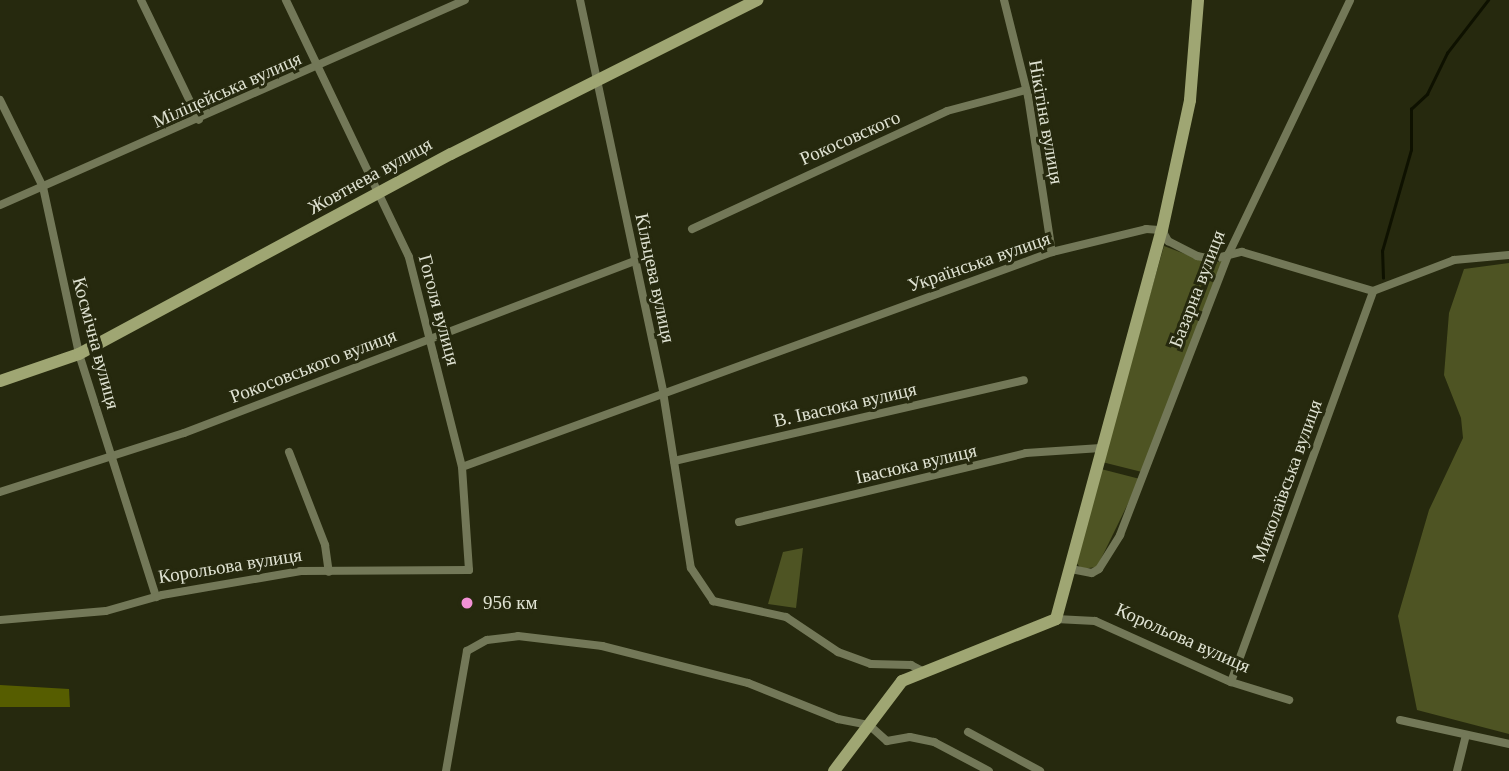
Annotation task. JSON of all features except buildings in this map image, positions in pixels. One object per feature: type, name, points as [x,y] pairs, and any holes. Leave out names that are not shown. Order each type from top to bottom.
[{"type":"main road","name":"Жовтнева вулиця","points":[[0,381],[79,354],[463,148],[757,0]]},
{"type":"main road","points":[[1056,619],[1162,230],[1190,100],[1198,0]]},
{"type":"main road","name":"Корольова вулиця","points":[[855,748],[902,681],[1056,619]]},
{"type":"main road","points":[[834,771],[855,748]]},
{"type":"main road","points":[[848,771],[855,748]]},
{"type":"street","points":[[141,0],[199,120]]},
{"type":"street","name":"Гоголя вулиця","points":[[286,0],[409,257],[462,467],[468,570]]},
{"type":"street","name":"Міліцейська вулиця","points":[[0,205],[319,67],[464,0]]},
{"type":"street","name":"Кільцева вулиця","points":[[580,0],[663,392],[690,564],[713,601],[786,617],[838,652],[871,664],[912,665],[924,672]]},
{"type":"street","name":"Нікітіна вулиця","points":[[1004,0],[1026,90],[1052,251]]},
{"type":"street","name":"Базарна вулиця","points":[[1071,569],[1092,573],[1099,569],[1120,536],[1229,253],[1350,0]]},
{"type":"street","name":"Рокосовского","points":[[692,229],[947,111],[1026,90]]},
{"type":"street","name":"Космічна вулиця","points":[[0,100],[43,187],[79,354],[156,597]]},
{"type":"street","name":"Українська вулиця","points":[[462,467],[1052,251],[1146,229],[1162,230]]},
{"type":"street","points":[[1162,230],[1168,241],[1197,256],[1213,259],[1242,251],[1373,291],[1454,260],[1509,255]]},
{"type":"street","name":"Рокосовського вулиця","points":[[0,492],[184,433],[431,336],[635,261]]},
{"type":"street","name":"Миколаївська вулиця","points":[[1231,682],[1373,291]]},
{"type":"street","name":"В. Івасюка вулиця","points":[[674,461],[1024,380]]},
{"type":"street","name":"Івасюка вулиця","points":[[739,522],[1026,453],[1101,448]]},
{"type":"street","points":[[289,452],[325,545],[329,572]]},
{"type":"street","name":"Корольова вулиця","points":[[0,620],[106,611],[156,597],[301,572],[468,570]]},
{"type":"street","name":"Корольова вулиця","points":[[1056,619],[1095,621],[1231,682],[1289,700]]},
{"type":"street","points":[[446,771],[467,652],[488,640],[518,636],[602,646],[748,683],[788,696],[838,719],[869,725],[887,741],[910,737],[934,742],[989,771]]},
{"type":"street","points":[[1400,720],[1509,744]]},
{"type":"street","points":[[968,732],[1040,771]]},
{"type":"street","points":[[1457,771],[1466,735]]},
{"type":"green space","points":[[1164,246],[1201,260],[1223,261],[1142,472],[1102,462]]},
{"type":"green space","points":[[1509,263],[1509,734],[1417,710],[1398,616],[1429,510],[1463,438],[1461,418],[1444,375],[1449,313],[1464,269]]},
{"type":"green space","points":[[1101,469],[1140,479],[1097,567],[1081,569],[1076,562]]},
{"type":"green space","points":[[803,548],[796,608],[768,604],[783,552]]},
{"type":"green space","points":[[0,685],[69,689],[70,707],[0,707]]},
{"type":"waterway","points":[[1383,278],[1382,251],[1411,150],[1411,109],[1427,94],[1447,53],[1488,0]]},
{"type":"place","name":"956 км","points":[[467,603]]}]
